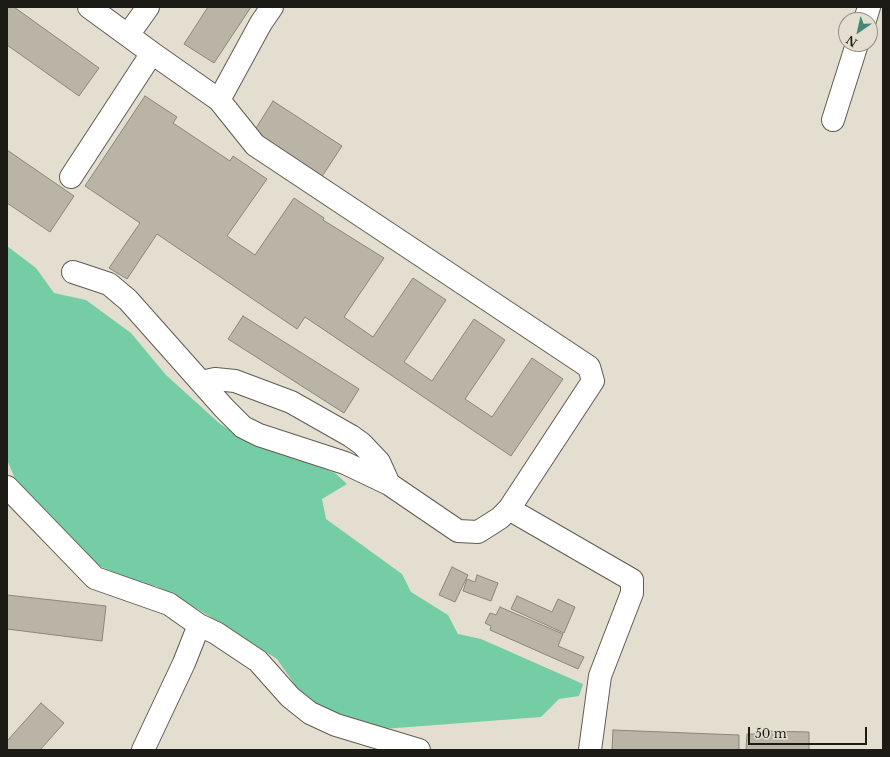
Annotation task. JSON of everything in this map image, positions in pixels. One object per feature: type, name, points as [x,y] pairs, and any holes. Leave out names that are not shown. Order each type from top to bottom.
[{"type":"street","points":[[73,272],[109,284],[128,300],[224,408],[243,427],[258,434],[345,463],[389,484],[458,531],[478,532],[500,518],[509,509],[593,381],[589,367],[256,145],[220,100],[89,7]]},
{"type":"street","points":[[128,35],[148,7]]},
{"type":"street","points":[[220,100],[261,23],[272,7]]},
{"type":"street","points":[[833,120],[854,52]]},
{"type":"street","points":[[71,176],[152,53]]},
{"type":"street","points":[[202,382],[215,379],[235,381],[291,402],[351,436],[362,444],[380,462],[389,484]]},
{"type":"street","points":[[7,487],[95,578],[169,604],[198,625],[216,633],[258,662],[290,697],[310,713],[336,725],[419,750]]},
{"type":"street","points":[[509,509],[632,580],[632,593],[600,676],[590,750]]},
{"type":"street","points":[[143,750],[184,663],[198,625]]},
{"type":"green space","points":[[7,246],[36,268],[54,293],[86,300],[131,333],[166,375],[219,423],[240,437],[335,473],[347,484],[322,499],[326,519],[402,574],[411,592],[448,615],[458,634],[481,639],[583,684],[579,696],[559,699],[541,717],[383,729],[329,712],[302,695],[277,659],[201,611],[156,586],[128,582],[111,571],[92,563],[17,483],[7,460]]},
{"type":"building","points":[[7,7],[14,7],[99,68],[79,96],[7,45]]},
{"type":"building","points":[[208,7],[251,7],[214,63],[184,44]]},
{"type":"building","points":[[145,96],[177,117],[173,123],[230,161],[233,156],[267,179],[227,236],[255,255],[294,198],[324,218],[323,220],[384,258],[344,317],[373,337],[413,278],[446,300],[404,362],[432,381],[474,319],[505,340],[465,399],[492,417],[532,358],[563,379],[511,456],[305,317],[297,329],[157,234],[127,279],[109,268],[140,223],[85,186]]},
{"type":"building","points":[[273,101],[342,146],[321,178],[253,133]]},
{"type":"building","points":[[7,150],[74,196],[50,232],[7,203]]},
{"type":"building","points":[[243,316],[359,389],[344,413],[228,339]]},
{"type":"building","points":[[452,567],[468,575],[455,602],[439,595]]},
{"type":"building","points":[[477,575],[498,583],[491,601],[463,591],[467,579],[475,582]]},
{"type":"building","points":[[7,595],[106,606],[102,641],[7,629]]},
{"type":"building","points":[[517,596],[552,612],[558,599],[575,607],[564,633],[511,609]]},
{"type":"building","points":[[500,607],[563,634],[558,646],[584,657],[578,669],[490,630],[491,626],[485,623],[490,613],[496,615]]},
{"type":"building","points":[[41,703],[64,723],[40,750],[7,750],[7,741]]},
{"type":"building","points":[[613,730],[739,735],[739,750],[612,750]]},
{"type":"building","points":[[764,731],[809,732],[809,750],[746,750],[747,734],[761,734]]}]
